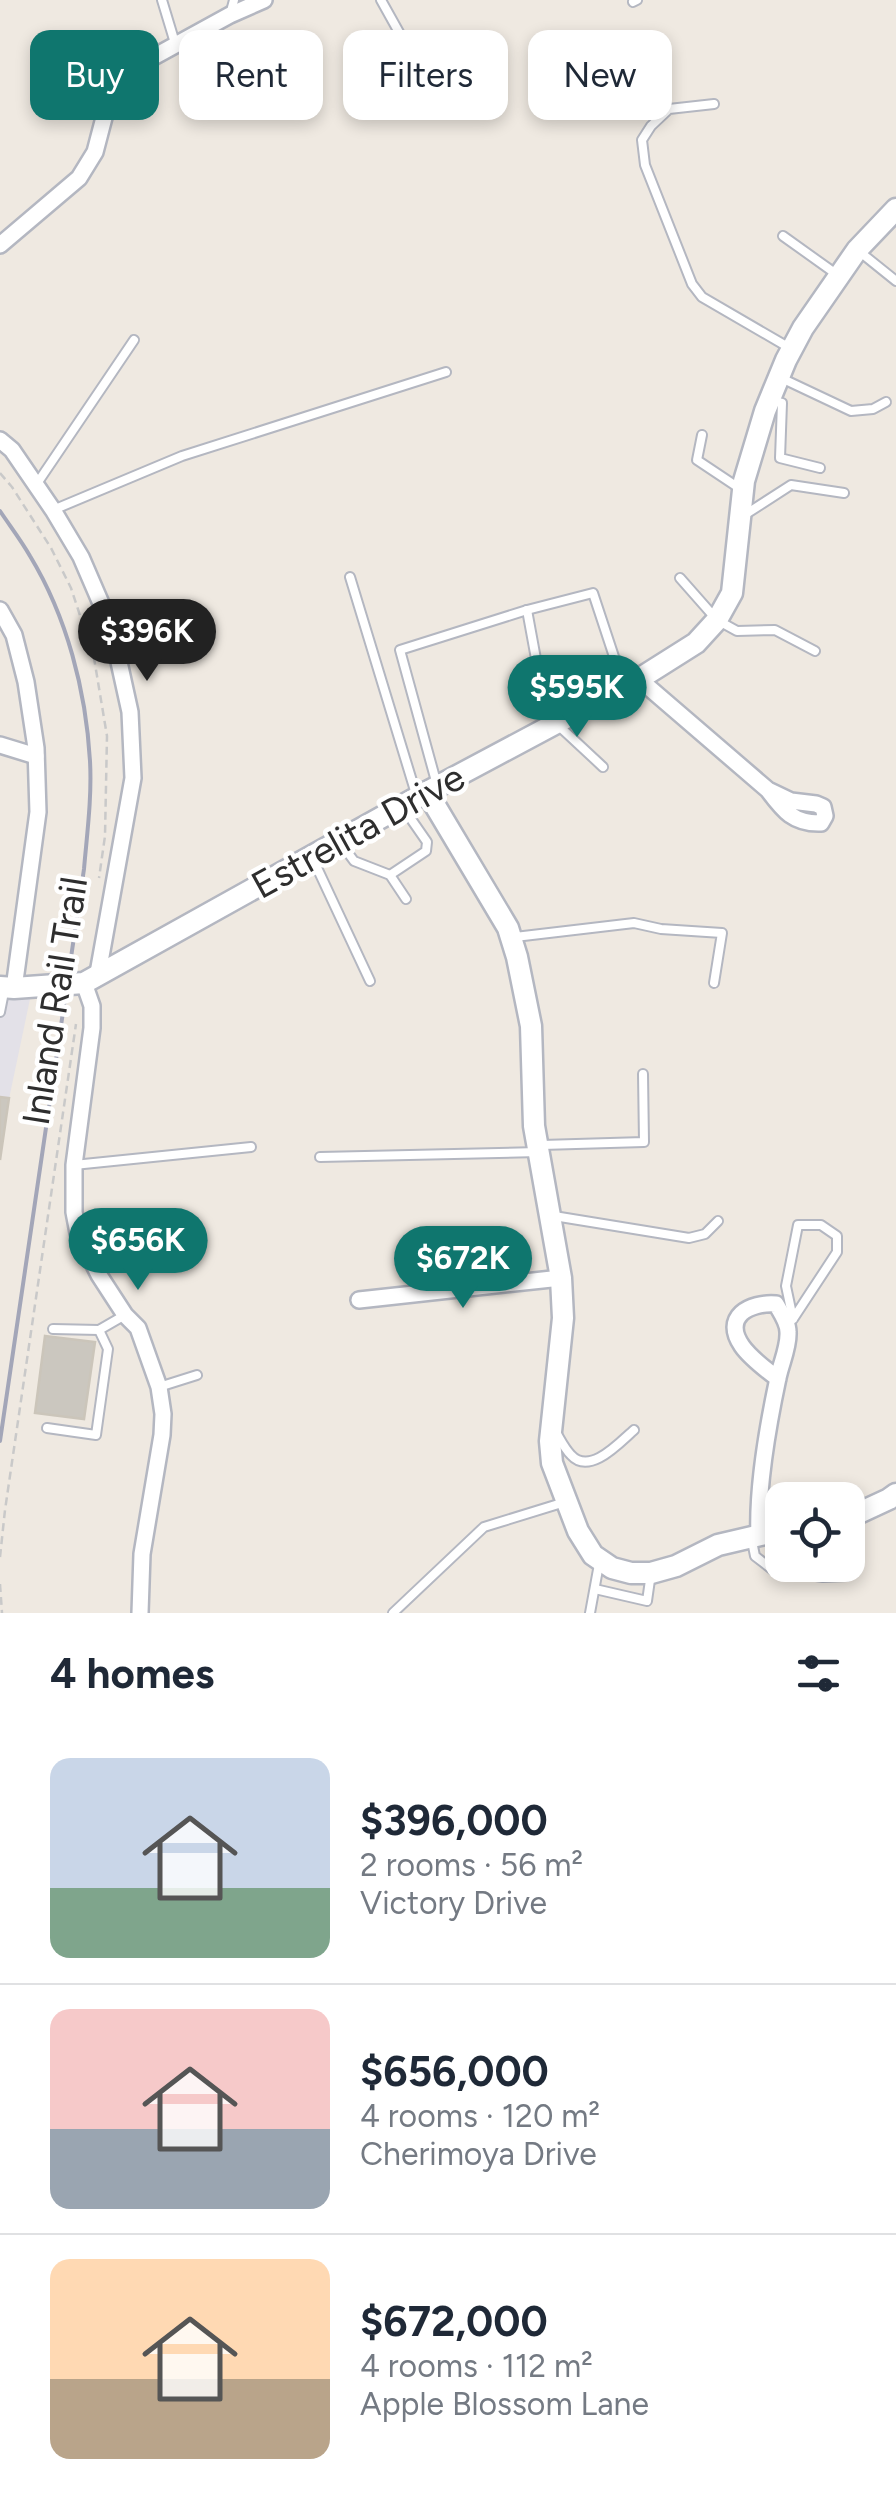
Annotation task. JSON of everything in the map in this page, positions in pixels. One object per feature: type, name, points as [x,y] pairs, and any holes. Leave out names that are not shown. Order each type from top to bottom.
[{"type":"street","points":[[1,242],[79,178],[95,152],[111,91],[128,71],[232,7],[264,0]]},
{"type":"street","name":"Estrelita Drive","points":[[6,987],[91,978],[632,683],[696,643],[717,620],[732,594],[742,490],[779,377],[792,349],[856,250],[895,211]]},
{"type":"street","points":[[0,440],[12,450],[81,557],[103,608],[130,712],[133,778],[91,978],[92,1028],[73,1198],[78,1232],[98,1275],[138,1328],[159,1387],[162,1435],[142,1554],[140,1613]]},
{"type":"street","points":[[0,610],[14,635],[26,682],[36,756],[38,812],[6,987]]},
{"type":"street","points":[[632,683],[768,790]]},
{"type":"street","points":[[0,746],[36,756]]},
{"type":"street","points":[[421,796],[508,928],[517,957],[530,1026],[534,1126],[561,1278],[563,1318],[550,1441],[552,1463],[578,1531],[593,1555],[612,1568],[651,1574],[718,1545],[765,1534]]},
{"type":"street","points":[[359,1300],[561,1278]]},
{"type":"street","points":[[755,1536],[790,1322],[776,1304],[764,1303],[740,1312],[736,1324],[739,1342],[778,1379]]},
{"type":"street","points":[[865,1511],[896,1494]]},
{"type":"lane","points":[[162,0],[175,44]]},
{"type":"lane","points":[[381,0],[398,30]]},
{"type":"lane","points":[[714,104],[669,109],[642,140],[645,165],[692,284],[702,297],[792,349]]},
{"type":"lane","points":[[783,236],[839,276]]},
{"type":"lane","points":[[856,250],[896,281]]},
{"type":"lane","points":[[36,485],[134,340]]},
{"type":"lane","points":[[53,510],[182,456],[446,372]]},
{"type":"lane","points":[[779,377],[851,411],[873,409],[886,402]]},
{"type":"lane","points":[[770,399],[782,403],[780,458],[820,468]]},
{"type":"lane","points":[[702,435],[696,460],[742,490]]},
{"type":"lane","points":[[740,519],[791,485],[844,492]]},
{"type":"lane","points":[[350,577],[421,796]]},
{"type":"lane","points":[[680,578],[717,620],[737,631],[775,630],[814,651]]},
{"type":"lane","points":[[390,874],[426,852],[427,842],[400,650],[593,593],[632,683]]},
{"type":"lane","points":[[528,610],[552,725],[603,768]]},
{"type":"lane","points":[[340,842],[354,861],[390,874],[406,899]]},
{"type":"lane","points":[[312,857],[370,982]]},
{"type":"lane","points":[[511,938],[634,923],[722,933],[714,982]]},
{"type":"lane","points":[[0,1012],[6,987]]},
{"type":"lane","points":[[320,1157],[644,1142],[643,1074]]},
{"type":"lane","points":[[74,1165],[251,1147]]},
{"type":"lane","points":[[549,1215],[689,1238],[706,1234],[718,1221]]},
{"type":"lane","points":[[798,1225],[821,1225],[837,1236],[837,1252],[790,1322],[786,1286],[798,1225]]},
{"type":"lane","points":[[53,1329],[99,1330],[125,1315]]},
{"type":"lane","points":[[47,1428],[96,1435],[108,1349],[99,1330]]},
{"type":"lane","points":[[159,1387],[196,1375]]},
{"type":"lane","points":[[552,1426],[570,1455],[586,1462],[597,1460],[634,1430]]},
{"type":"lane","points":[[392,1613],[484,1527],[565,1502]]},
{"type":"lane","points":[[755,1536],[755,1556],[765,1564]]},
{"type":"lane","points":[[590,1613],[599,1559]]},
{"type":"lane","points":[[595,1589],[647,1600],[651,1574]]},
{"type":"path","name":"Inland Rail Trail","points":[[0,474],[50,548],[71,588],[94,658],[107,736],[105,836],[98,888]]},
{"type":"path","name":"Inland Rail Trail","points":[[0,1557],[76,1026]]},
{"type":"path","points":[[0,1584],[2,1613]]},
{"type":"shaded area","points":[[30,999],[9,1099],[0,1159],[2,1000]]},
{"type":"building","points":[[0,1097],[9,1098],[0,1160]]},
{"type":"building","points":[[45,1336],[95,1342],[84,1419],[35,1413]]},
{"type":"railway","points":[[0,511],[43,579],[64,629],[84,708],[90,775],[84,869],[0,1441]]}]
